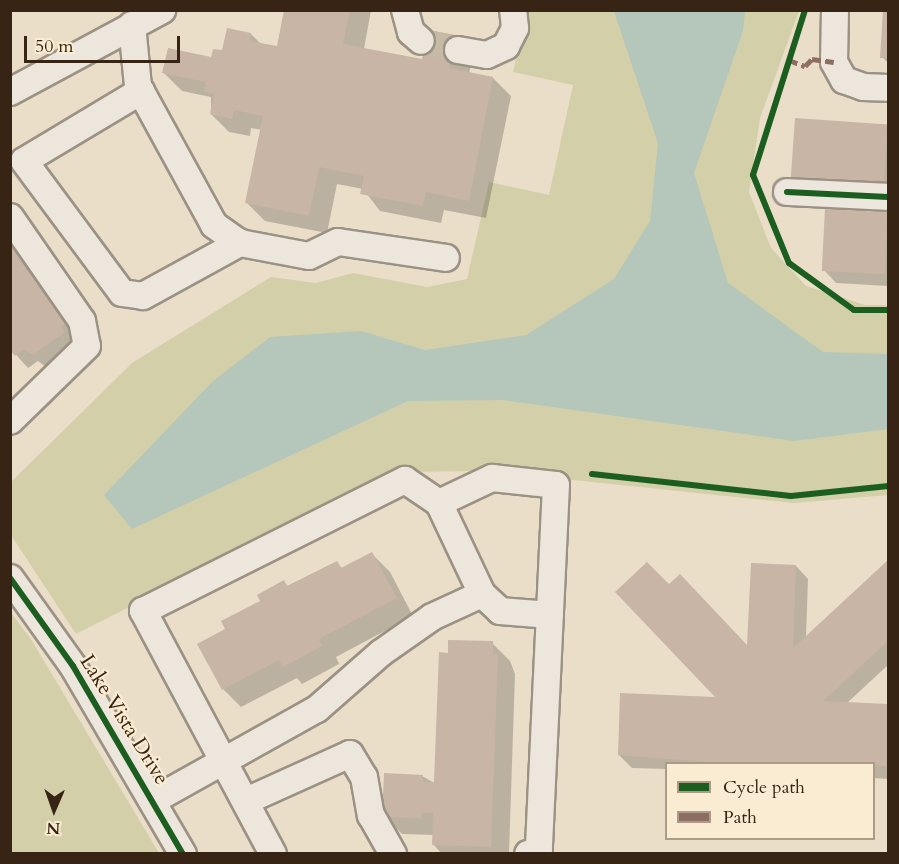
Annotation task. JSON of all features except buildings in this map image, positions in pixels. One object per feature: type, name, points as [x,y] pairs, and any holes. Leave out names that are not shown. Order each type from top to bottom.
[{"type":"street","points":[[10,92],[162,10]]},
{"type":"street","points":[[405,10],[411,32],[421,41]]},
{"type":"street","points":[[458,50],[487,55],[506,46],[515,28],[513,10]]},
{"type":"street","points":[[835,10],[834,63],[844,80],[863,87],[888,88]]},
{"type":"street","points":[[132,26],[141,91],[214,225],[240,243],[309,256],[338,242],[446,258]]},
{"type":"street","points":[[141,91],[15,158],[122,293],[142,296],[240,243]]},
{"type":"street","points":[[787,192],[888,198]]},
{"type":"street","points":[[10,217],[82,321],[87,346],[10,421]]},
{"type":"street","points":[[439,502],[492,478],[556,485],[539,852],[528,854]]},
{"type":"street","points":[[273,854],[143,611],[405,480],[439,502],[482,594],[500,611],[550,615]]},
{"type":"street","name":"Lake Vista Drive","points":[[10,578],[73,666],[154,800],[183,854]]},
{"type":"street","points":[[154,800],[317,709],[381,653],[432,617],[482,594]]},
{"type":"street","points":[[246,801],[350,754],[364,777],[371,816],[393,854]]},
{"type":"shaded area","points":[[527,11],[799,11],[760,118],[749,192],[771,248],[806,286],[865,305],[888,305],[888,495],[794,503],[486,471],[395,472],[76,634],[11,535],[11,482],[132,363],[271,277],[316,283],[353,273],[427,287],[467,279],[489,182],[549,195],[573,85],[513,72]]},
{"type":"shaded area","points":[[614,11],[745,11],[743,31],[694,173],[728,283],[823,352],[888,354],[888,429],[794,441],[502,400],[408,401],[132,529],[104,495],[212,382],[270,337],[361,331],[425,350],[526,335],[614,279],[650,221],[658,143]]},
{"type":"shaded area","points":[[10,611],[32,641],[159,853],[11,853]]},
{"type":"tunnel","points":[[421,41],[458,50]]},
{"type":"marked path","points":[[789,60],[805,66],[812,59],[834,62]]},
{"type":"cycle path","points":[[805,10],[753,175],[789,263],[854,310],[888,310]]},
{"type":"cycle path","points":[[787,192],[888,197]]},
{"type":"cycle path","points":[[592,474],[791,496],[888,486]]},
{"type":"cycle path","points":[[10,578],[73,666],[183,854]]}]
